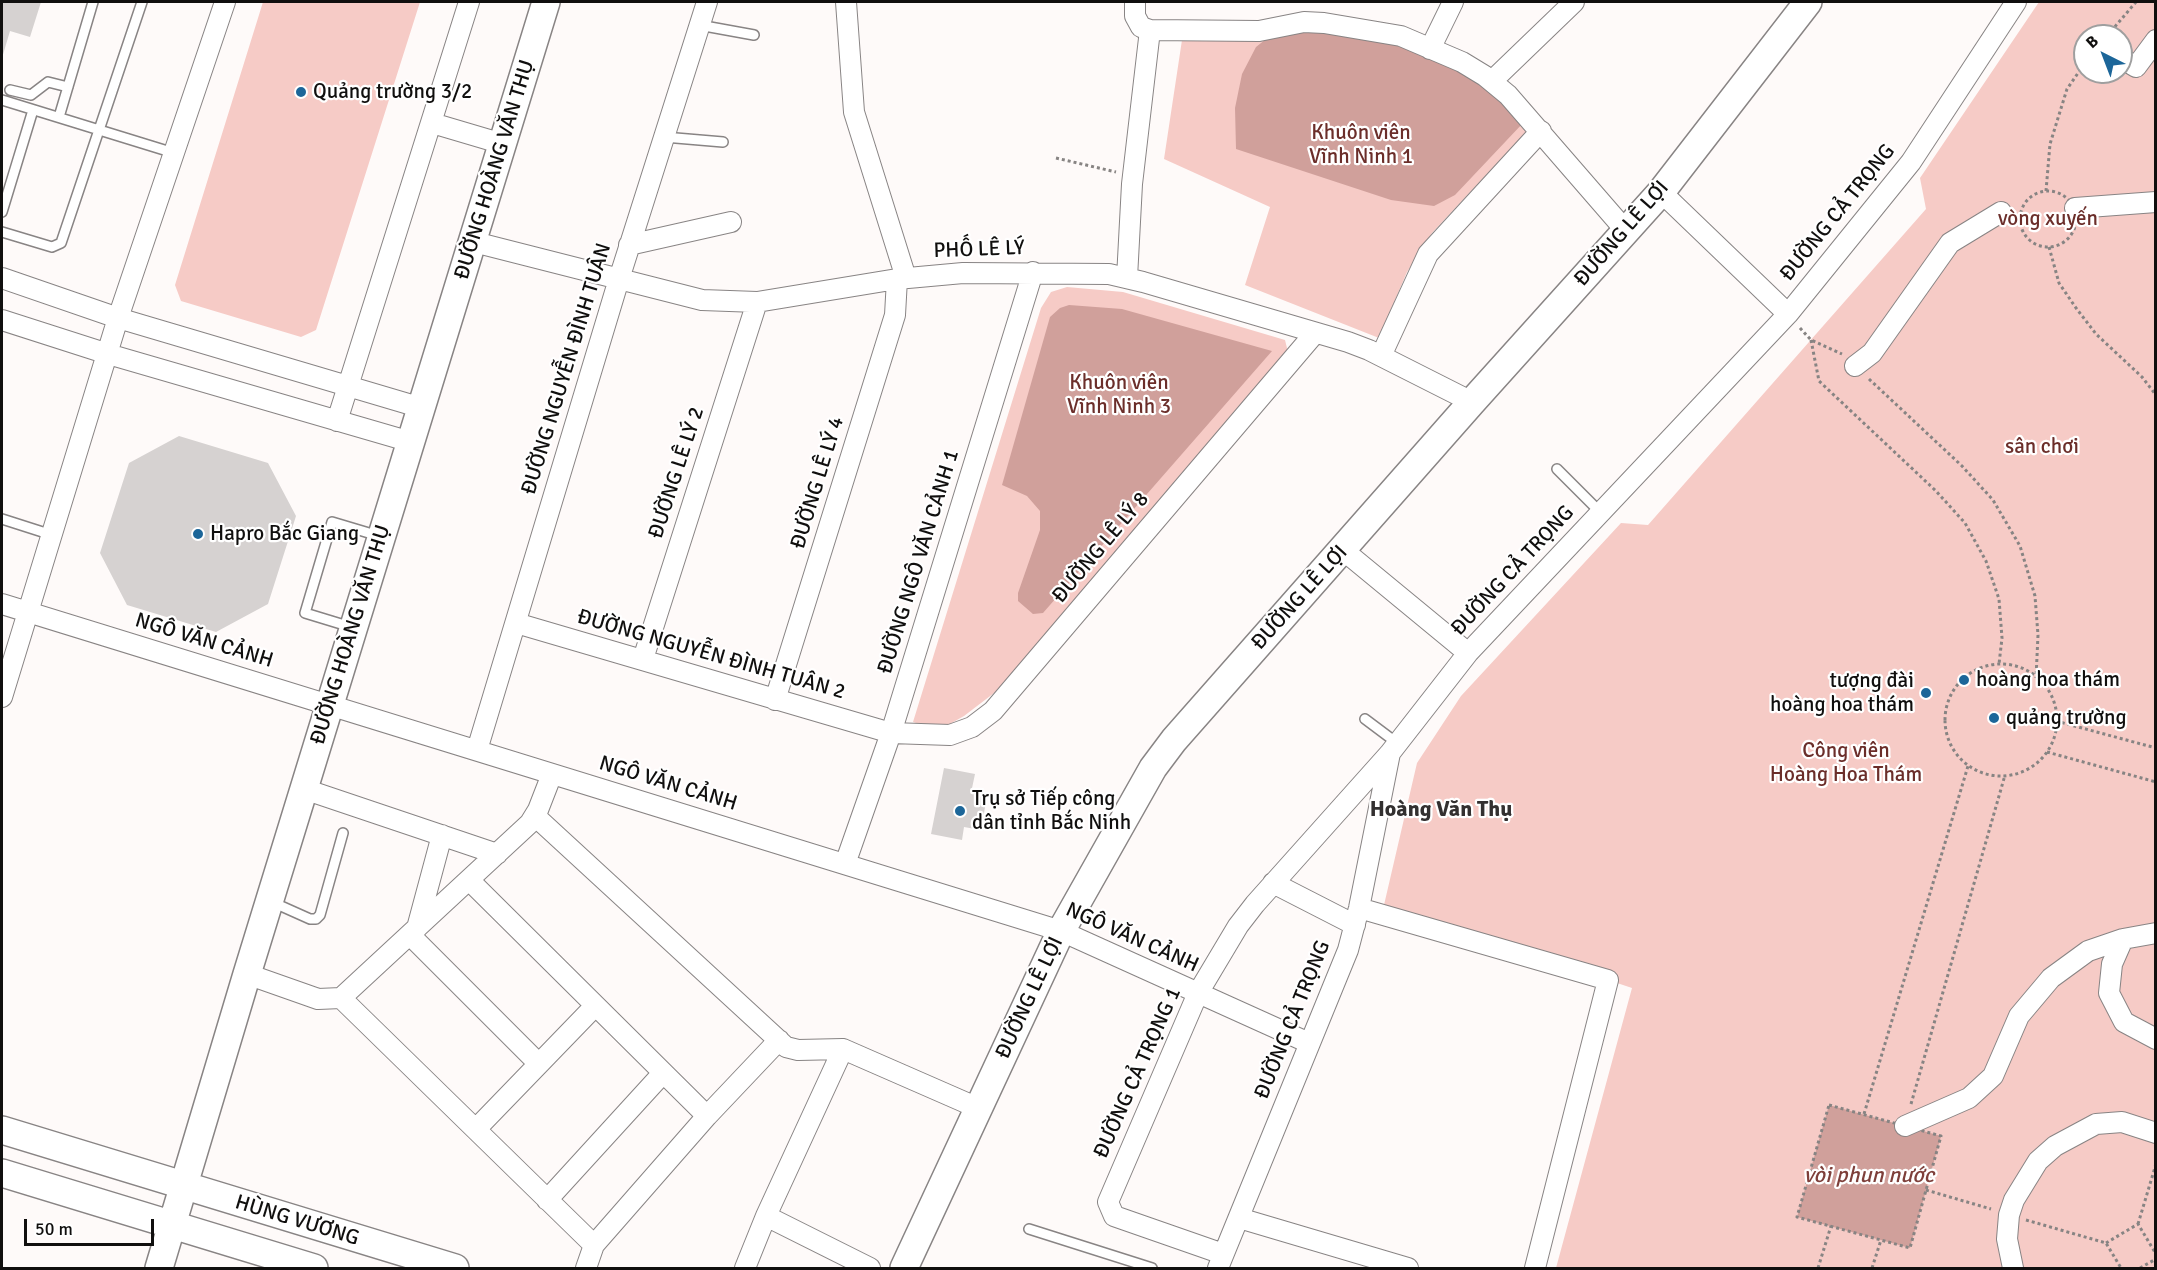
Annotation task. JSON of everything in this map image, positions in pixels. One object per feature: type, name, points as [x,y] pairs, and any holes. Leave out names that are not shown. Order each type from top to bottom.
[{"type":"main road","name":"ĐƯỜNG HOÀNG VĂN THỤ","points":[[159,1269],[269,901],[474,242],[546,2]]},
{"type":"main road","name":"ĐƯỜNG LÊ LỢI","points":[[904,1269],[1061,931],[1153,768],[1174,740],[1472,402],[1661,192],[1809,2]]},
{"type":"main road","name":"HÙNG VƯƠNG","points":[[2,1130],[455,1269]]},
{"type":"main road","points":[[12,1176],[35,1140]]},
{"type":"main road","name":"HÙNG VƯƠNG","points":[[12,1176],[314,1269]]},
{"type":"street","points":[[2,697],[118,318],[225,2]]},
{"type":"street","points":[[337,421],[469,2]]},
{"type":"street","name":"ĐƯỜNG NGUYỄN ĐÌNH TUÂN","points":[[477,750],[618,279],[707,2]]},
{"type":"street","points":[[846,2],[854,112],[902,279]]},
{"type":"street","points":[[1135,2],[1135,16],[1141,27],[1150,30],[1259,31],[1304,22],[1348,26],[1401,36],[1462,62],[1492,81],[1541,131],[1626,231]]},
{"type":"street","points":[[1430,49],[1453,2]]},
{"type":"street","points":[[1492,81],[1574,2]]},
{"type":"street","name":"ĐƯỜNG CẢ TRỌNG","points":[[1220,1261],[1309,1043],[1357,917],[1394,748],[1468,653],[1788,314],[1911,162],[2016,2]]},
{"type":"street","points":[[1127,278],[1133,176],[1150,30]]},
{"type":"street","points":[[2133,65],[2136,67],[2156,40]]},
{"type":"street","points":[[432,123],[503,144]]},
{"type":"street","points":[[1381,356],[1428,254],[1541,131]]},
{"type":"street","points":[[1661,192],[1788,314]]},
{"type":"street","points":[[2075,208],[2156,202]]},
{"type":"street","points":[[1855,366],[1872,353],[1950,243],[2001,212]]},
{"type":"street","points":[[629,244],[730,222]]},
{"type":"street","name":"PHỐ LÊ LÝ","points":[[474,242],[702,300],[757,302],[902,279],[963,273],[1089,273],[1127,278],[1315,333],[1381,356],[1472,402]]},
{"type":"street","name":"ĐƯỜNG NGÔ VĂN CẢNH 1","points":[[845,864],[891,733],[1033,272]]},
{"type":"street","points":[[2,278],[118,318],[422,408]]},
{"type":"street","name":"ĐƯỜNG LÊ LÝ 4","points":[[776,700],[895,315],[902,279]]},
{"type":"street","name":"ĐƯỜNG LÊ LÝ 2","points":[[643,659],[757,302]]},
{"type":"street","points":[[2,320],[108,354],[411,442]]},
{"type":"street","name":"ĐƯỜNG LÊ LÝ 8","points":[[891,733],[950,735],[972,728],[993,711],[1315,333]]},
{"type":"street","points":[[1343,550],[1468,653]]},
{"type":"street","name":"NGÔ VĂN CẢNH","points":[[2,604],[1061,931],[1309,1043]]},
{"type":"street","name":"ĐƯỜNG NGUYỄN ĐÌNH TUÂN 2","points":[[516,624],[643,659],[891,733]]},
{"type":"street","name":"ĐƯỜNG CẢ TRỌNG 1","points":[[1220,1261],[1114,1216],[1108,1202],[1198,993],[1238,926],[1394,748]]},
{"type":"street","points":[[247,974],[318,999],[341,998],[535,816],[552,774]]},
{"type":"street","points":[[304,789],[497,854]]},
{"type":"street","points":[[535,816],[786,1047],[798,1050],[843,1049],[978,1108]]},
{"type":"street","points":[[413,931],[442,835]]},
{"type":"street","points":[[469,880],[707,1116]]},
{"type":"street","points":[[1274,883],[1357,917],[1608,980],[1535,1269]]},
{"type":"street","points":[[413,931],[539,1064]]},
{"type":"street","points":[[1905,1126],[1969,1098],[1993,1076],[2019,1016],[2050,978],[2088,951],[2123,939],[2156,933]]},
{"type":"street","points":[[2123,939],[2112,964],[2109,993],[2124,1022],[2156,1040]]},
{"type":"street","points":[[341,998],[594,1245]]},
{"type":"street","points":[[476,1129],[596,1006]]},
{"type":"street","points":[[586,1269],[594,1245],[707,1116],[779,1040]]},
{"type":"street","points":[[745,1269],[766,1216],[843,1049]]},
{"type":"street","points":[[547,1200],[663,1073]]},
{"type":"street","points":[[2013,1269],[2007,1239],[2009,1215],[2014,1200],[2038,1161],[2055,1146],[2096,1124],[2122,1122],[2156,1133]]},
{"type":"street","points":[[766,1216],[870,1269]]},
{"type":"street","points":[[1239,1218],[1408,1269]]},
{"type":"lane","points":[[59,117],[93,2]]},
{"type":"lane","points":[[2,232],[52,247],[61,243],[101,130],[142,2]]},
{"type":"lane","points":[[699,25],[754,34]]},
{"type":"lane","points":[[68,87],[48,82],[31,95],[6,89],[3,101],[174,153]]},
{"type":"lane","points":[[2,212],[33,110]]},
{"type":"lane","points":[[664,137],[723,142]]},
{"type":"lane","points":[[1557,469],[1600,513]]},
{"type":"lane","points":[[2,519],[52,535]]},
{"type":"lane","points":[[354,628],[305,613],[332,522],[382,537]]},
{"type":"lane","points":[[1365,719],[1394,748]]},
{"type":"lane","points":[[269,901],[310,919],[316,919],[320,915],[344,833]]},
{"type":"lane","points":[[1029,1229],[1152,1269]]},
{"type":"path","points":[[2117,24],[2136,2]]},
{"type":"path","points":[[2046,190],[2050,144],[2067,89],[2073,80]]},
{"type":"path","points":[[1056,158],[1133,176]]},
{"type":"path","points":[[2046,190],[2063,195],[2075,208],[2076,226],[2066,241],[2049,247],[2031,241],[2021,225],[2023,206],[2029,198],[2046,190]]},
{"type":"path","points":[[2049,247],[2058,283],[2076,308],[2096,334],[2142,377],[2156,395]]},
{"type":"path","points":[[1999,664],[2002,638],[1999,599],[1986,561],[1965,523],[1936,491],[1819,381],[1811,340],[1843,354],[1962,466],[1993,500],[2020,546],[2035,596],[2038,635],[2036,678]]},
{"type":"path","points":[[1999,664],[2027,670],[2036,678],[2052,698],[2056,721],[2054,736],[2047,752],[2034,765],[2019,773],[2005,776],[1983,774],[1968,766],[1955,753],[1947,737],[1945,720],[1948,702],[1957,685],[1971,673],[1999,664]]},
{"type":"path","points":[[2056,721],[2156,748]]},
{"type":"path","points":[[2047,752],[2156,782]]},
{"type":"path","points":[[1864,1114],[1968,766]]},
{"type":"path","points":[[1905,1126],[2005,776]]},
{"type":"path","points":[[1829,1105],[1905,1126],[1941,1136],[1910,1248],[1797,1216],[1829,1105]]},
{"type":"path","points":[[2121,1269],[2106,1243],[2138,1224],[2156,1164]]},
{"type":"path","points":[[2138,1224],[2156,1254]]},
{"type":"path","points":[[1818,1269],[1831,1226]]},
{"type":"path","points":[[1872,1269],[1881,1240]]},
{"type":"path","points":[[2140,1269],[2156,1259]]},
{"type":"green space","points":[[263,2],[420,2],[316,330],[301,337],[181,301],[175,285]]},
{"type":"green space","name":"Công viên Hoàng Hoa Thám","points":[[2039,2],[2155,2],[2155,1268],[1556,1268],[1632,988],[1384,905],[1417,763],[1461,696],[1621,523],[1648,525],[1926,209],[1920,178]]},
{"type":"green space","name":"Khuôn viên Vĩnh Ninh 1","points":[[1290,27],[1531,127],[1432,233],[1407,272],[1379,338],[1245,285],[1270,207],[1164,159],[1182,40],[1244,40]]},
{"type":"green space","name":"Khuôn viên Vĩnh Ninh 3","points":[[1067,287],[1123,292],[1285,340],[1288,352],[998,690],[964,716],[939,730],[913,722],[1041,308],[1051,292]]},
{"type":"water","points":[[1312,26],[1388,40],[1433,56],[1473,78],[1500,99],[1523,123],[1455,195],[1434,206],[1391,200],[1236,149],[1235,108],[1242,74],[1256,47],[1275,32]]},
{"type":"water","points":[[1069,305],[1122,309],[1272,351],[1043,613],[1033,614],[1018,601],[1018,593],[1040,530],[1040,511],[1027,496],[1002,485],[1050,317],[1060,308]]},
{"type":"water","name":"vòi phun nước","points":[[1829,1105],[1941,1136],[1910,1248],[1797,1217]]},
{"type":"building","points":[[2,2],[41,2],[30,37],[10,31],[2,58]]},
{"type":"building","name":"Hapro Bắc Giang","points":[[179,436],[268,463],[296,516],[268,604],[216,632],[127,605],[100,553],[129,463]]},
{"type":"building","name":"Trụ sở Tiếp công dân tỉnh Bắc Ninh","points":[[944,768],[975,774],[971,793],[987,796],[981,830],[964,827],[962,840],[931,834]]},
{"type":"place","name":"Quảng trường 3/2","points":[[301,92]]},
{"type":"place","name":"Hapro Bắc Giang","points":[[198,534]]},
{"type":"place","name":"hoàng hoa thám","points":[[1964,680]]},
{"type":"place","name":"tượng đài hoàng hoa thám","points":[[1926,693]]},
{"type":"place","name":"quảng trường","points":[[1994,718]]},
{"type":"place","name":"Trụ sở Tiếp công dân tỉnh Bắc Ninh","points":[[960,811]]},
{"type":"district","name":"Hoàng Văn Thụ","points":[[1441,810]]},
{"type":"park label","name":"vòng xuyến","points":[[2048,219]]},
{"type":"park label","name":"sân chơi","points":[[2042,447]]}]
